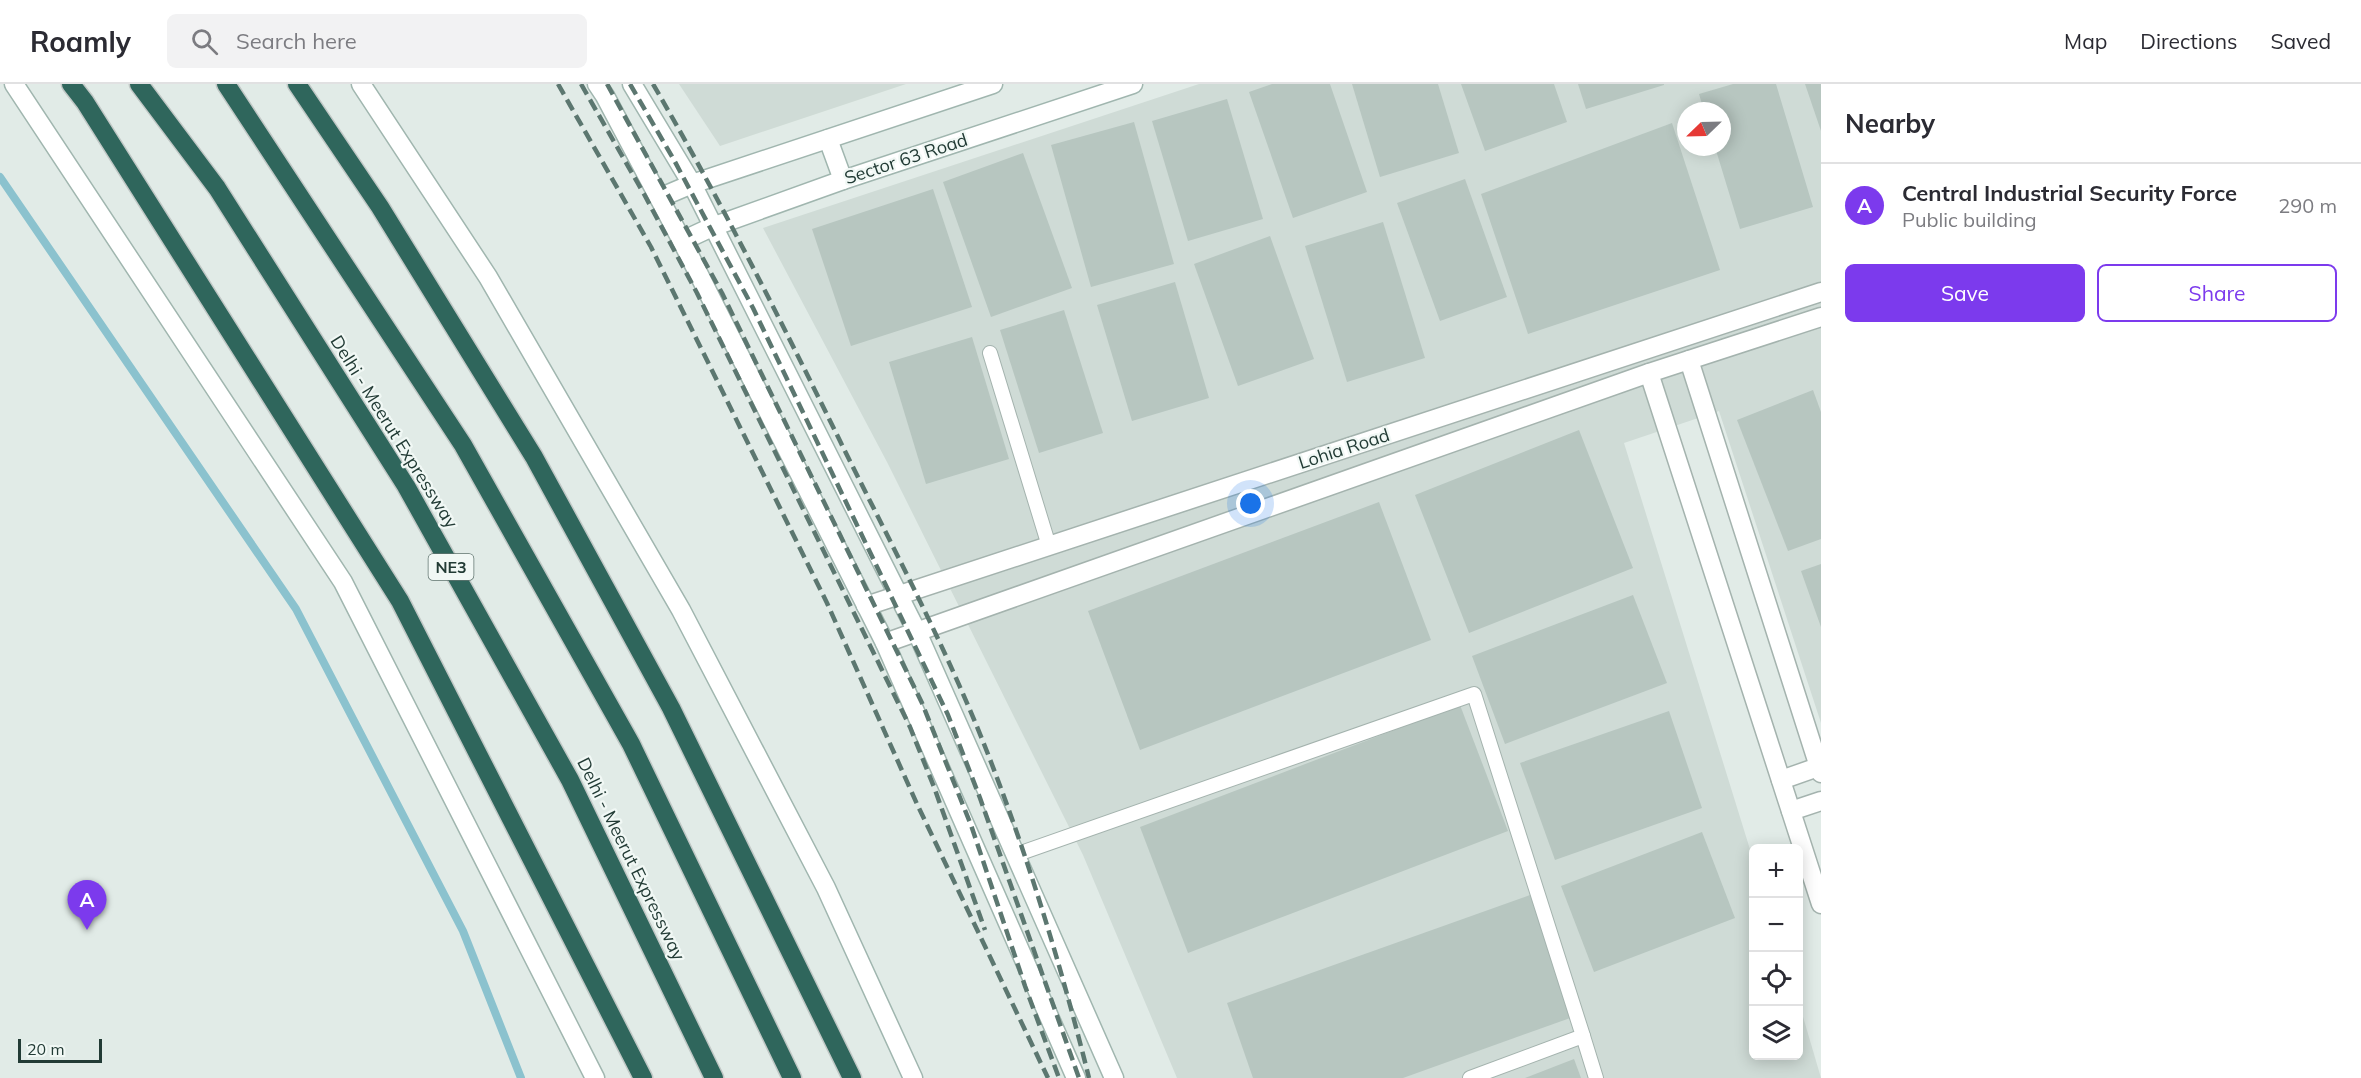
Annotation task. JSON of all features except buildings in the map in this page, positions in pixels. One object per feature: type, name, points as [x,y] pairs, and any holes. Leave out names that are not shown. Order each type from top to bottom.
[{"type":"highway","points":[[71,84],[91,112],[400,601],[643,1078]]},
{"type":"highway","name":"Delhi - Meerut Expressway","points":[[139,84],[217,188],[406,486],[570,780],[714,1078]]},
{"type":"highway","points":[[226,84],[463,445],[631,744],[792,1078]]},
{"type":"highway","points":[[297,84],[380,207],[534,457],[671,708],[852,1078]]},
{"type":"street","points":[[14,84],[343,582],[595,1078]]},
{"type":"street","points":[[362,84],[488,277],[681,610],[826,888],[913,1078]]},
{"type":"street","points":[[597,84],[682,241],[885,643],[1076,1078]]},
{"type":"street","points":[[632,84],[692,183],[712,227],[917,632],[1114,1078]]},
{"type":"street","points":[[659,198],[692,183],[993,84]]},
{"type":"street","name":"Sector 63 Road","points":[[682,241],[712,227],[843,180],[1133,84]]},
{"type":"street","points":[[828,139],[843,180]]},
{"type":"street","name":"Lohia Road","points":[[866,606],[1821,292]]},
{"type":"street","name":"Lohia Road","points":[[885,643],[1649,373],[1821,317]]},
{"type":"street","points":[[1689,360],[1820,769],[1781,780]]},
{"type":"street","points":[[1649,373],[1821,904]]},
{"type":"street","points":[[1791,811],[1821,801]]},
{"type":"lane","points":[[990,353],[1049,546]]},
{"type":"lane","points":[[1016,855],[1474,694],[1596,1078]]},
{"type":"lane","points":[[1470,1078],[1583,1036]]},
{"type":"shaded area","points":[[679,84],[906,84],[720,146]]},
{"type":"shaded area","points":[[1199,84],[1821,84],[1821,723],[1719,411],[1624,443],[1749,846],[1749,1060],[1803,1060],[1803,1017],[1821,1078],[1177,1078],[1083,855],[887,462],[763,228]]},
{"type":"waterway","points":[[0,177],[296,609],[463,931],[521,1078]]},
{"type":"railway","points":[[558,84],[651,247],[827,603],[917,804],[1048,1078]]},
{"type":"railway","points":[[581,84],[697,293],[910,727],[985,930]]},
{"type":"railway","points":[[607,84],[722,293],[922,703],[971,825],[1025,986],[1059,1078]]},
{"type":"railway","points":[[630,84],[674,160],[753,308],[948,715],[980,798],[1079,1078]]},
{"type":"railway","points":[[653,84],[727,217],[951,667],[1000,785],[1029,868],[1055,951],[1089,1078]]},
{"type":"place","name":"Central Industrial Security Force","points":[[87,930]]}]
